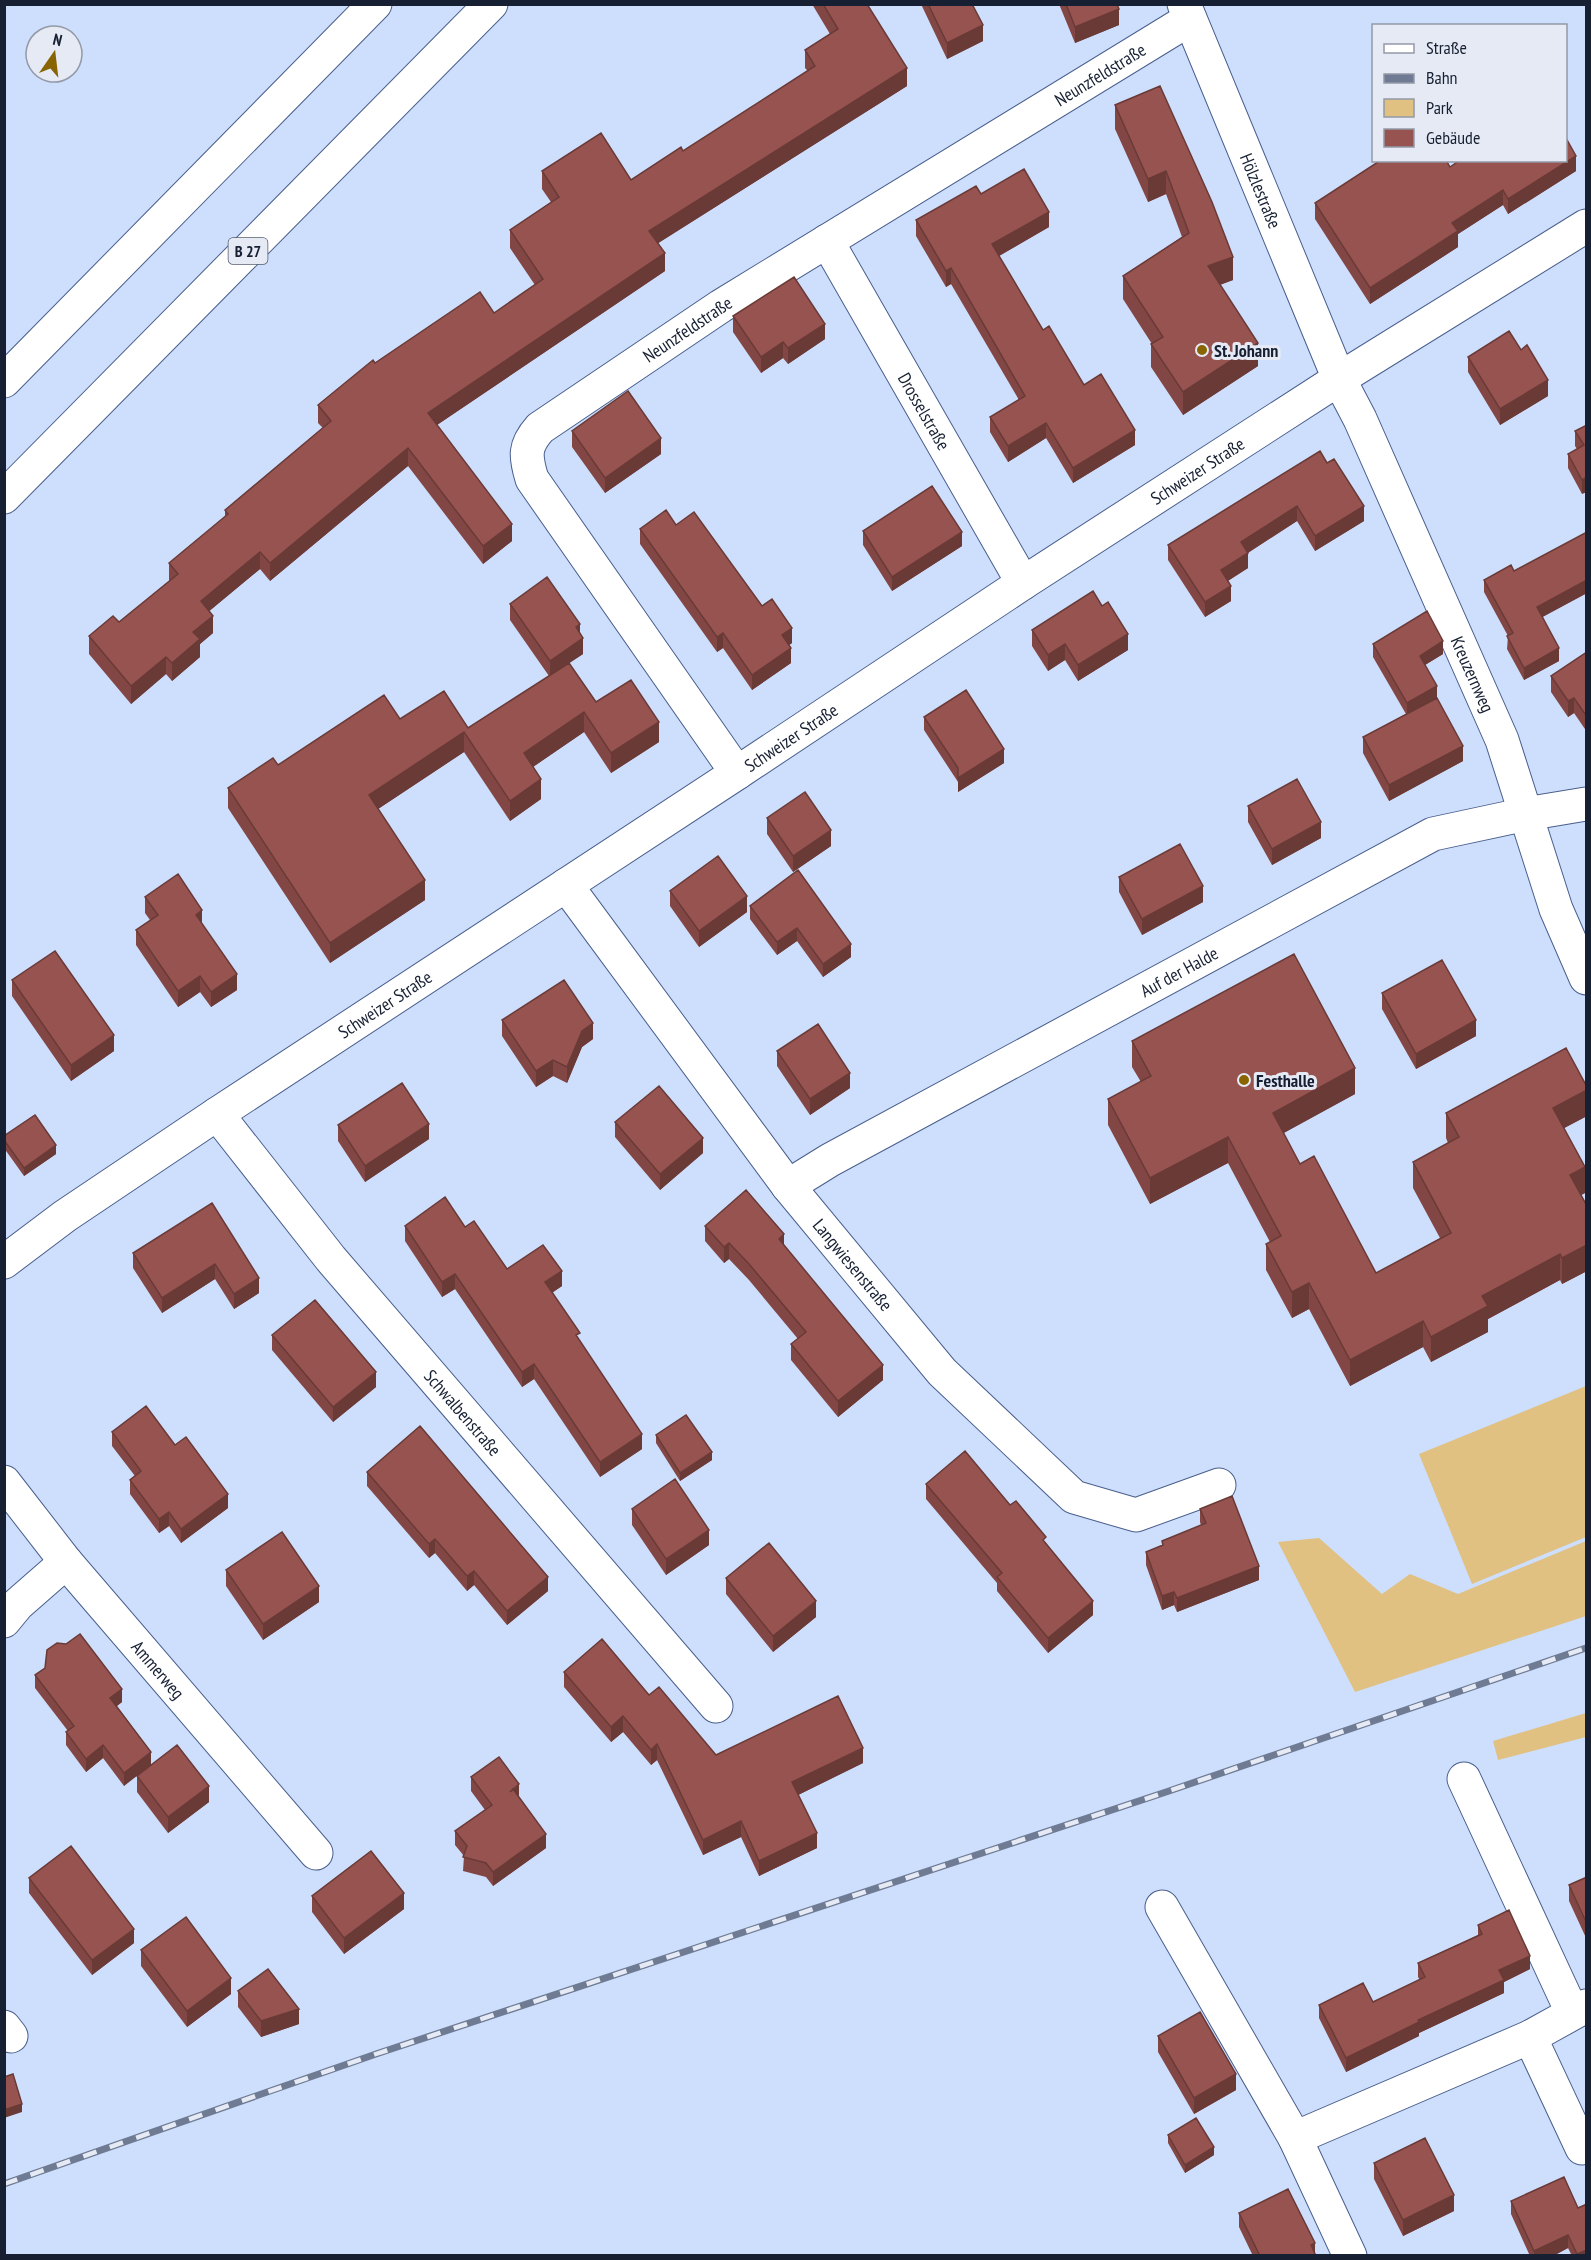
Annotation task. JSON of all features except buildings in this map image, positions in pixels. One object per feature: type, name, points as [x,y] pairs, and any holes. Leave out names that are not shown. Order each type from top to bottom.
[{"type":"main road","points":[[4,381],[375,4]]},
{"type":"main road","name":"B 27","points":[[4,497],[491,4]]},
{"type":"main road","name":"Neunzfeldstraße","points":[[737,773],[532,479],[527,462],[528,441],[540,428],[702,318],[1187,12]]},
{"type":"main road","name":"Hölzlestraße","points":[[1187,12],[1339,379]]},
{"type":"main road","name":"Schweizer Straße","points":[[4,1262],[65,1216],[216,1114],[1023,583],[1339,379],[1587,226]]},
{"type":"main road","name":"Drosselstraße","points":[[827,241],[1023,583]]},
{"type":"main road","name":"Kreuzernweg","points":[[1339,379],[1365,430],[1502,740],[1556,909],[1587,978]]},
{"type":"main road","name":"Auf der Halde","points":[[788,1186],[830,1160],[1433,834],[1526,814],[1587,804]]},
{"type":"main road","name":"Langwiesenstraße","points":[[566,885],[788,1186],[942,1372],[1074,1497],[1136,1515],[1219,1485]]},
{"type":"main road","name":"Schwalbenstraße","points":[[216,1114],[331,1259],[717,1706]]},
{"type":"main road","name":"Ammerweg","points":[[4,1482],[66,1562],[316,1853]]},
{"type":"main road","points":[[4,1621],[18,1604],[66,1562]]},
{"type":"main road","points":[[1295,2138],[1530,2037],[1580,2009],[1464,1779]]},
{"type":"main road","points":[[1162,1907],[1295,2138],[1350,2256]]},
{"type":"main road","points":[[1530,2037],[1582,2148]]},
{"type":"green space","points":[[1586,1386],[1586,1537],[1472,1584],[1419,1454]]},
{"type":"green space","points":[[1319,1538],[1382,1594],[1410,1574],[1458,1594],[1586,1541],[1586,1616],[1355,1692],[1278,1542]]},
{"type":"green space","points":[[1586,1713],[1586,1737],[1498,1760],[1493,1741]]},
{"type":"railway","points":[[4,2184],[376,2054],[1169,1791],[1586,1648]]},
{"type":"place","name":"St. Johann","points":[[1202,350]]},
{"type":"place","name":"Festhalle","points":[[1244,1080]]}]
